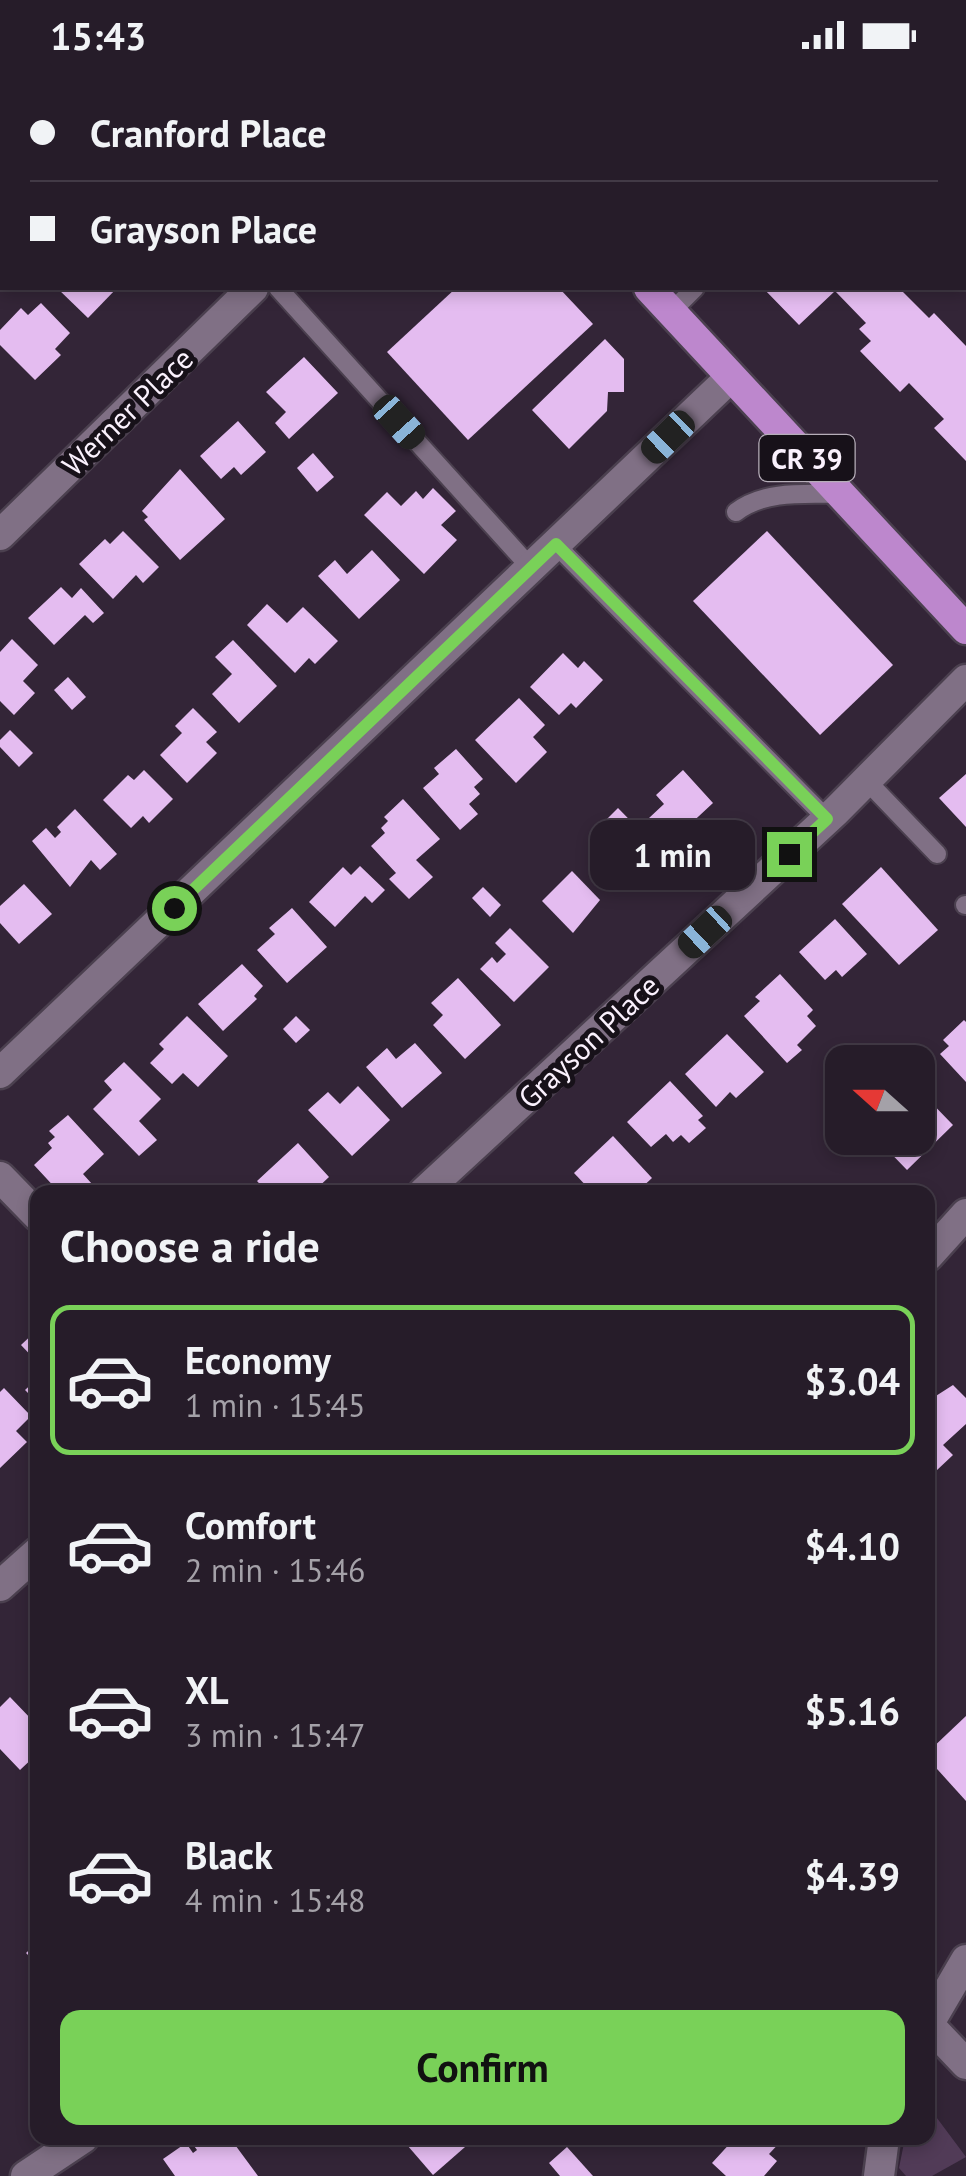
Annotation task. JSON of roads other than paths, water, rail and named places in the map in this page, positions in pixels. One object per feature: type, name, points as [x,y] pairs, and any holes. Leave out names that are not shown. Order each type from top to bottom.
[{"type":"main road","name":"CR 39","points":[[651,290],[966,629]]},
{"type":"street","name":"Werner Place","points":[[0,535],[252,290]]},
{"type":"street","points":[[0,1074],[732,377]]},
{"type":"street","name":"Grayson Place","points":[[432,1185],[827,819],[966,680]]},
{"type":"street","points":[[0,1176],[30,1208]]},
{"type":"street","points":[[935,1248],[966,1214]]},
{"type":"street","points":[[0,1586],[30,1559]]},
{"type":"street","points":[[935,2013],[966,1960]]},
{"type":"street","points":[[935,2032],[966,2064]]},
{"type":"street","points":[[26,2176],[72,2145]]},
{"type":"street","points":[[878,2176],[883,2145]]},
{"type":"lane","points":[[280,290],[531,568]]},
{"type":"lane","points":[[671,312],[694,290]]},
{"type":"lane","points":[[736,512],[749,502],[770,496],[840,494]]},
{"type":"lane","points":[[556,544],[827,819]]},
{"type":"lane","points":[[866,779],[937,854]]}]
